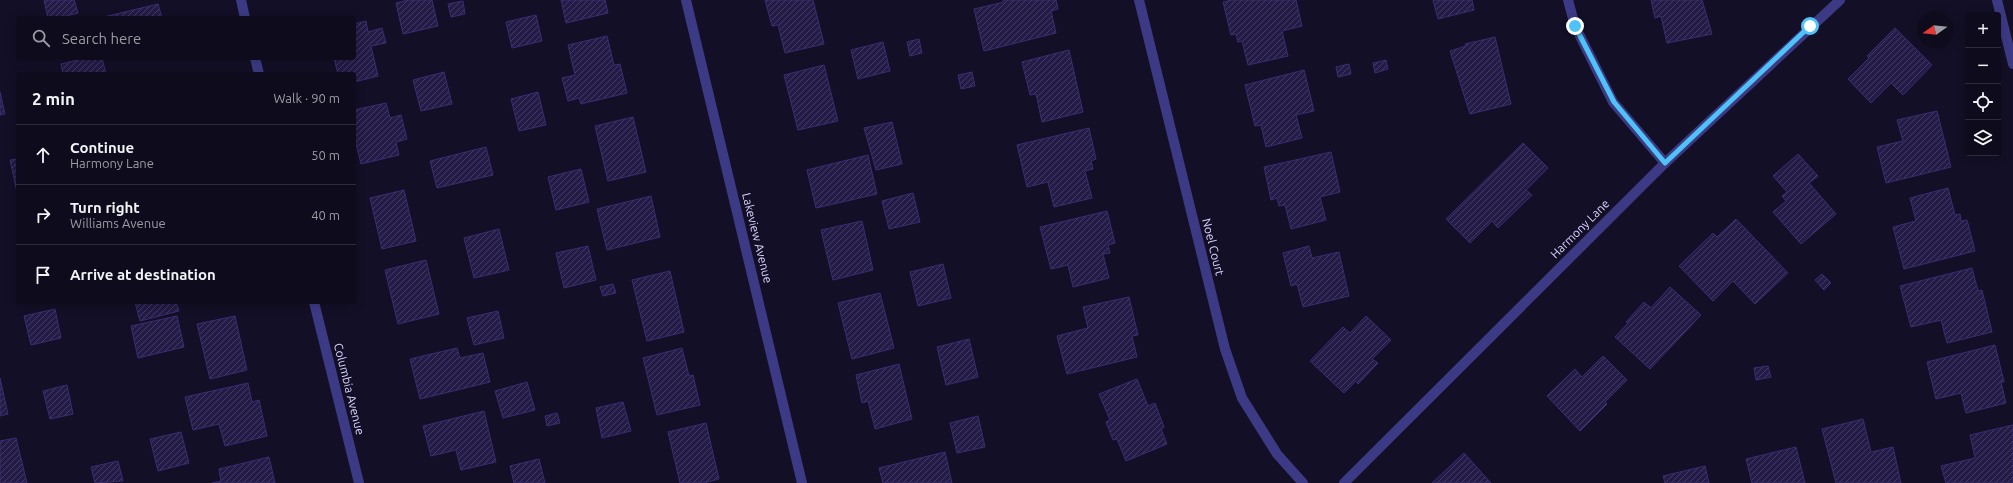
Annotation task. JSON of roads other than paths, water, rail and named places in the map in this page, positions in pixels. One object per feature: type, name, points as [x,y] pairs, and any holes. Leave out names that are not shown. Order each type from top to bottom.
[{"type":"street","points":[[241,0],[245,16]]},
{"type":"street","name":"Lakeview Avenue","points":[[686,0],[802,483]]},
{"type":"street","name":"Noel Court","points":[[1139,0],[1225,349],[1242,398],[1277,454],[1303,483]]},
{"type":"street","points":[[1568,0],[1575,26],[1614,102],[1665,163]]},
{"type":"street","name":"Harmony Lane","points":[[1344,483],[1665,163],[1840,0]]},
{"type":"street","points":[[1997,0],[2013,64]]},
{"type":"street","points":[[256,60],[258,72]]},
{"type":"street","name":"Columbia Avenue","points":[[314,304],[359,483]]}]
